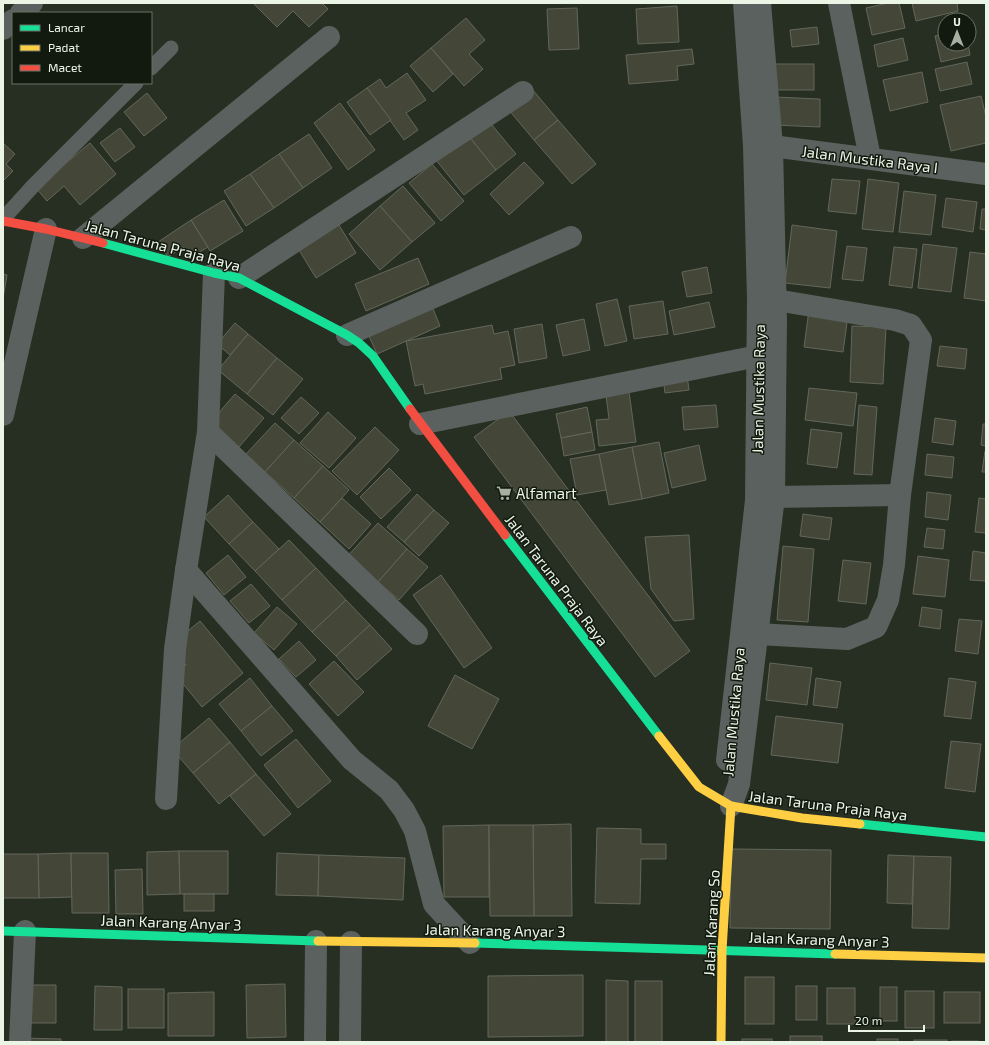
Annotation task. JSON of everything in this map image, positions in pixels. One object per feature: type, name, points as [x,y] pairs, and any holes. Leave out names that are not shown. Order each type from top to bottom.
[{"type":"street","points":[[22,12],[32,3]]},
{"type":"street","name":"Jalan Mustika Raya","points":[[744,3],[763,146]]},
{"type":"street","name":"Jalan Mustika Raya","points":[[731,806],[739,784],[774,497],[767,357],[760,3]]},
{"type":"street","points":[[839,3],[870,158]]},
{"type":"street","points":[[3,29],[12,21]]},
{"type":"street","points":[[83,238],[329,37]]},
{"type":"street","points":[[239,278],[523,92]]},
{"type":"street","name":"Jalan Mustika Raya I","points":[[763,146],[870,158],[986,174]]},
{"type":"street","name":"Jalan Taruna Praja Raya","points":[[3,220],[83,238],[214,273],[239,278],[347,334],[359,343],[373,356],[420,424],[699,787],[731,806],[802,818],[986,837]]},
{"type":"street","points":[[3,415],[46,229]]},
{"type":"street","points":[[347,334],[571,237]]},
{"type":"street","points":[[166,799],[175,649],[208,432],[214,273]]},
{"type":"street","points":[[757,634],[847,638],[876,627],[888,600],[894,565],[900,495],[921,340],[911,325],[895,320],[767,300]]},
{"type":"street","points":[[420,424],[767,357]]},
{"type":"street","name":"Jalan Mustika Raya","points":[[731,806],[725,780],[756,500],[767,357]]},
{"type":"street","points":[[208,432],[417,634]]},
{"type":"street","points":[[774,497],[900,495]]},
{"type":"street","points":[[186,570],[352,760],[389,790],[404,810],[415,831],[434,904],[470,942]]},
{"type":"street","name":"Jalan Karang So","points":[[721,1042],[722,950],[731,806]]},
{"type":"street","name":"Jalan Karang Anyar 3","points":[[3,931],[352,942],[470,942],[986,958]]},
{"type":"street","points":[[20,1042],[25,931]]},
{"type":"street","points":[[315,1042],[316,941]]},
{"type":"street","points":[[350,1042],[352,942]]},
{"type":"lane","points":[[152,67],[171,48]]},
{"type":"lane","points":[[3,220],[33,186],[135,84]]},
{"type":"building","points":[[253,3],[322,3],[328,9],[309,27],[293,11],[277,27]]},
{"type":"building","points":[[888,3],[899,3],[905,28],[872,35],[866,8]]},
{"type":"building","points":[[912,3],[957,3],[958,11],[937,12],[937,16],[916,21]]},
{"type":"building","points":[[677,6],[679,42],[638,44],[636,9]]},
{"type":"building","points":[[577,8],[579,49],[549,50],[547,9]]},
{"type":"building","points":[[466,18],[485,40],[469,54],[483,69],[464,86],[431,48]]},
{"type":"building","points":[[817,27],[819,44],[792,47],[790,30]]},
{"type":"building","points":[[903,38],[908,60],[878,67],[874,45]]},
{"type":"building","points":[[431,48],[453,74],[433,92],[410,66]]},
{"type":"building","points":[[692,49],[694,64],[677,66],[678,80],[629,84],[626,55]]},
{"type":"building","points":[[939,52],[969,52],[970,55],[941,62]]},
{"type":"building","points":[[967,62],[972,84],[940,91],[935,69]]},
{"type":"building","points":[[772,64],[814,64],[814,90],[772,90]]},
{"type":"building","points":[[922,72],[928,102],[890,111],[883,80]]},
{"type":"building","points":[[407,73],[426,100],[406,113],[418,130],[404,140],[367,88],[380,79],[386,88]]},
{"type":"building","points":[[367,88],[391,120],[370,135],[347,102]]},
{"type":"building","points":[[532,89],[558,120],[534,140],[508,109]]},
{"type":"building","points":[[147,93],[167,118],[144,136],[124,112]]},
{"type":"building","points":[[981,96],[986,117],[986,143],[951,151],[940,105]]},
{"type":"building","points":[[775,97],[820,99],[820,127],[774,125]]},
{"type":"building","points":[[340,103],[375,150],[348,170],[314,123]]},
{"type":"building","points":[[487,119],[516,154],[496,170],[468,135]]},
{"type":"building","points":[[558,120],[596,164],[572,184],[534,140]]},
{"type":"building","points":[[120,128],[135,147],[115,162],[100,143]]},
{"type":"building","points":[[309,134],[332,168],[303,188],[279,154]]},
{"type":"building","points":[[468,135],[496,170],[464,195],[436,160]]},
{"type":"building","points":[[3,143],[15,154],[6,164],[13,171],[3,181]]},
{"type":"building","points":[[90,143],[116,174],[80,205],[64,186],[47,201],[36,188]]},
{"type":"building","points":[[279,154],[303,188],[274,208],[250,174]]},
{"type":"building","points":[[524,162],[544,183],[509,215],[490,194]]},
{"type":"building","points":[[432,164],[464,201],[441,221],[409,183]]},
{"type":"building","points":[[250,174],[274,208],[246,226],[224,191]]},
{"type":"building","points":[[832,179],[860,181],[856,214],[828,211]]},
{"type":"building","points":[[868,179],[899,183],[893,232],[862,229]]},
{"type":"building","points":[[403,186],[435,223],[412,242],[380,206]]},
{"type":"building","points":[[904,191],[936,195],[931,235],[899,232]]},
{"type":"building","points":[[946,198],[977,202],[973,232],[942,227]]},
{"type":"building","points":[[224,200],[243,231],[210,251],[191,220]]},
{"type":"building","points":[[380,206],[412,242],[380,270],[349,234]]},
{"type":"building","points":[[982,209],[986,209],[986,230],[980,229]]},
{"type":"building","points":[[191,220],[208,247],[190,258],[183,247],[168,257],[158,242]]},
{"type":"building","points":[[339,225],[356,253],[316,278],[299,250]]},
{"type":"building","points":[[792,225],[837,231],[830,288],[785,283]]},
{"type":"building","points":[[923,244],[957,248],[951,292],[918,288]]},
{"type":"building","points":[[847,246],[867,248],[863,281],[842,279]]},
{"type":"building","points":[[894,247],[917,249],[912,288],[889,285]]},
{"type":"building","points":[[970,252],[986,254],[986,301],[964,298]]},
{"type":"building","points":[[418,258],[429,284],[366,311],[355,284]]},
{"type":"building","points":[[707,267],[712,293],[687,297],[682,272]]},
{"type":"building","points":[[3,274],[7,275],[3,298]]},
{"type":"building","points":[[429,299],[440,326],[377,354],[365,327]]},
{"type":"building","points":[[617,299],[627,341],[605,346],[596,304]]},
{"type":"building","points":[[663,301],[668,334],[634,339],[629,306]]},
{"type":"building","points":[[709,302],[715,327],[674,335],[669,311]]},
{"type":"building","points":[[809,310],[848,315],[843,352],[804,347]]},
{"type":"building","points":[[584,319],[590,350],[563,356],[556,325]]},
{"type":"building","points":[[235,323],[248,334],[230,355],[217,344]]},
{"type":"building","points":[[542,324],[547,358],[519,363],[514,329]]},
{"type":"building","points":[[492,325],[494,334],[508,331],[515,365],[500,368],[502,379],[425,394],[423,384],[415,386],[406,341]]},
{"type":"building","points":[[852,326],[886,327],[883,384],[850,382]]},
{"type":"building","points":[[248,334],[277,358],[247,394],[218,370]]},
{"type":"building","points":[[940,346],[967,349],[965,369],[937,366]]},
{"type":"building","points":[[277,358],[303,379],[273,415],[247,394]]},
{"type":"building","points":[[687,375],[689,390],[665,393],[663,378]]},
{"type":"building","points":[[809,388],[857,393],[853,426],[805,420]]},
{"type":"building","points":[[629,392],[636,442],[599,446],[596,420],[609,419],[606,395]]},
{"type":"building","points":[[235,394],[264,418],[239,447],[210,423]]},
{"type":"building","points":[[301,397],[319,413],[299,434],[281,418]]},
{"type":"building","points":[[716,405],[718,427],[684,430],[682,407]]},
{"type":"building","points":[[859,405],[877,407],[872,475],[854,474]]},
{"type":"building","points":[[587,407],[592,432],[561,438],[556,414]]},
{"type":"building","points":[[509,411],[690,651],[655,677],[474,437]]},
{"type":"building","points":[[328,412],[356,438],[329,468],[300,443]]},
{"type":"building","points":[[935,418],[956,421],[953,445],[932,442]]},
{"type":"building","points":[[275,423],[294,440],[265,472],[246,454]]},
{"type":"building","points":[[983,424],[986,424],[986,446],[981,445]]},
{"type":"building","points":[[375,427],[399,450],[357,495],[332,471]]},
{"type":"building","points":[[811,429],[842,433],[837,468],[807,464]]},
{"type":"building","points":[[592,432],[595,450],[564,456],[561,438]]},
{"type":"building","points":[[294,440],[323,466],[294,498],[265,472]]},
{"type":"building","points":[[659,442],[669,493],[642,499],[632,447]]},
{"type":"building","points":[[699,445],[706,480],[672,488],[664,453]]},
{"type":"building","points":[[632,447],[642,499],[609,505],[599,454]]},
{"type":"building","points":[[985,451],[986,472],[982,472]]},
{"type":"building","points":[[599,454],[606,490],[577,495],[570,459]]},
{"type":"building","points":[[927,454],[954,457],[952,478],[925,475]]},
{"type":"building","points":[[323,466],[349,490],[320,522],[294,498]]},
{"type":"building","points":[[389,468],[411,490],[381,519],[360,497]]},
{"type":"building","points":[[927,492],[951,495],[948,520],[925,517]]},
{"type":"building","points":[[417,494],[434,510],[404,542],[387,527]]},
{"type":"building","points":[[228,495],[253,522],[229,544],[204,517]]},
{"type":"building","points":[[342,498],[371,524],[349,549],[320,522]]},
{"type":"building","points":[[979,498],[986,499],[986,533],[975,532]]},
{"type":"building","points":[[434,510],[449,523],[419,556],[404,542]]},
{"type":"building","points":[[803,514],[832,518],[829,540],[800,536]]},
{"type":"building","points":[[253,522],[279,549],[255,571],[229,544]]},
{"type":"building","points":[[378,523],[407,549],[378,582],[344,560]]},
{"type":"building","points":[[927,528],[945,530],[943,549],[924,547]]},
{"type":"building","points":[[689,535],[694,619],[674,621],[651,589],[645,537]]},
{"type":"building","points":[[289,540],[316,568],[282,600],[255,571]]},
{"type":"building","points":[[783,546],[814,549],[808,622],[777,620]]},
{"type":"building","points":[[407,549],[428,567],[399,600],[378,582]]},
{"type":"building","points":[[973,551],[986,553],[986,581],[970,580]]},
{"type":"building","points":[[228,555],[246,577],[224,595],[206,573]]},
{"type":"building","points":[[918,556],[949,560],[945,597],[913,594]]},
{"type":"building","points":[[843,560],[871,563],[866,604],[838,601]]},
{"type":"building","points":[[316,568],[346,600],[312,632],[282,600]]},
{"type":"building","points":[[441,575],[492,648],[464,668],[413,595]]},
{"type":"building","points":[[251,584],[270,606],[249,623],[230,601]]},
{"type":"building","points":[[346,600],[370,625],[336,656],[312,632]]},
{"type":"building","points":[[277,607],[297,624],[274,650],[254,633]]},
{"type":"building","points":[[922,607],[942,610],[940,629],[919,626]]},
{"type":"building","points":[[959,619],[982,621],[978,654],[955,651]]},
{"type":"building","points":[[200,621],[243,673],[202,707],[175,674],[186,665],[178,655],[186,648],[178,639]]},
{"type":"building","points":[[370,625],[392,649],[357,680],[336,656]]},
{"type":"building","points":[[299,641],[316,660],[296,677],[279,659]]},
{"type":"building","points":[[334,661],[364,692],[338,716],[309,684]]},
{"type":"building","points":[[770,663],[812,668],[807,705],[766,700]]},
{"type":"building","points":[[455,675],[499,699],[472,749],[428,726]]},
{"type":"building","points":[[250,678],[272,706],[241,731],[219,704]]},
{"type":"building","points":[[816,678],[841,682],[837,708],[813,705]]},
{"type":"building","points":[[949,678],[976,682],[971,719],[944,716]]},
{"type":"building","points":[[272,706],[293,731],[261,756],[241,731]]},
{"type":"building","points":[[776,716],[843,724],[838,763],[771,755]]},
{"type":"building","points":[[209,718],[230,742],[193,773],[172,749]]},
{"type":"building","points":[[296,739],[331,781],[298,808],[264,765]]},
{"type":"building","points":[[951,741],[981,744],[975,792],[945,788]]},
{"type":"building","points":[[230,742],[256,774],[219,804],[193,773]]},
{"type":"building","points":[[256,774],[291,814],[264,836],[230,796]]},
{"type":"building","points":[[571,824],[572,916],[534,916],[533,825]]},
{"type":"building","points":[[489,825],[489,897],[444,897],[443,826]]},
{"type":"building","points":[[489,825],[533,825],[534,916],[490,916]]},
{"type":"building","points":[[597,828],[641,829],[641,844],[666,844],[666,859],[641,859],[640,904],[595,903]]},
{"type":"building","points":[[731,849],[831,850],[830,929],[730,928]]},
{"type":"building","points":[[179,851],[180,894],[147,895],[147,852]]},
{"type":"building","points":[[179,851],[228,851],[228,894],[180,894]]},
{"type":"building","points":[[71,853],[72,897],[39,898],[38,854]]},
{"type":"building","points":[[71,853],[108,853],[109,913],[72,913]]},
{"type":"building","points":[[277,853],[319,855],[318,896],[276,895]]},
{"type":"building","points":[[3,854],[38,854],[39,898],[3,898]]},
{"type":"building","points":[[319,855],[405,858],[403,900],[318,896]]},
{"type":"building","points":[[888,855],[914,856],[912,904],[887,903]]},
{"type":"building","points":[[914,856],[951,857],[949,929],[912,928]]},
{"type":"building","points":[[142,869],[143,914],[116,914],[115,870]]},
{"type":"building","points":[[184,894],[214,894],[214,911],[184,911]]},
{"type":"building","points":[[583,975],[583,1036],[488,1037],[488,976]]},
{"type":"building","points":[[745,977],[774,977],[774,1024],[745,1024]]},
{"type":"building","points":[[606,980],[628,981],[628,1042],[606,1042]]},
{"type":"building","points":[[635,981],[662,981],[662,1042],[635,1042]]},
{"type":"building","points":[[285,984],[286,1037],[247,1038],[246,985]]},
{"type":"building","points":[[28,985],[56,985],[56,1023],[27,1023]]},
{"type":"building","points":[[95,986],[122,987],[122,1030],[94,1030]]},
{"type":"building","points":[[796,986],[817,986],[817,1020],[796,1020]]},
{"type":"building","points":[[880,987],[897,987],[897,1021],[880,1021]]},
{"type":"building","points":[[827,988],[855,988],[855,1024],[827,1024]]},
{"type":"building","points":[[128,989],[164,989],[164,1028],[128,1028]]},
{"type":"building","points":[[905,991],[934,991],[934,1028],[905,1028]]},
{"type":"building","points":[[214,992],[214,1036],[168,1036],[168,993]]},
{"type":"building","points":[[944,992],[980,992],[980,1023],[944,1023]]},
{"type":"building","points":[[790,1036],[822,1036],[822,1042],[790,1042]]},
{"type":"building","points":[[23,1038],[61,1039],[61,1042],[23,1042]]},
{"type":"building","points":[[742,1039],[772,1039],[772,1042],[742,1042]]},
{"type":"building","points":[[877,1039],[898,1039],[898,1042],[877,1042]]},
{"type":"building","points":[[914,1040],[947,1040],[947,1042],[914,1042]]},
{"type":"building","points":[[978,1041],[978,1042],[952,1042]]},
{"type":"traffic: fast","points":[[103,243],[214,273],[239,278],[347,335],[359,343],[373,356],[410,409]]},
{"type":"traffic: fast","points":[[505,535],[659,736]]},
{"type":"traffic: fast","points":[[860,824],[986,837]]},
{"type":"traffic: fast","points":[[3,931],[318,941]]},
{"type":"traffic: fast","points":[[475,943],[835,954]]},
{"type":"traffic: slow","points":[[659,736],[699,787],[731,806],[802,818],[860,824]]},
{"type":"traffic: slow","points":[[721,1042],[722,950],[731,806]]},
{"type":"traffic: slow","points":[[318,941],[475,943]]},
{"type":"traffic: slow","points":[[835,954],[986,958]]},
{"type":"traffic: jam","points":[[3,221],[46,229],[103,243]]},
{"type":"traffic: jam","points":[[410,409],[505,535]]},
{"type":"place","name":"Alfamart","points":[[504,493]]}]
